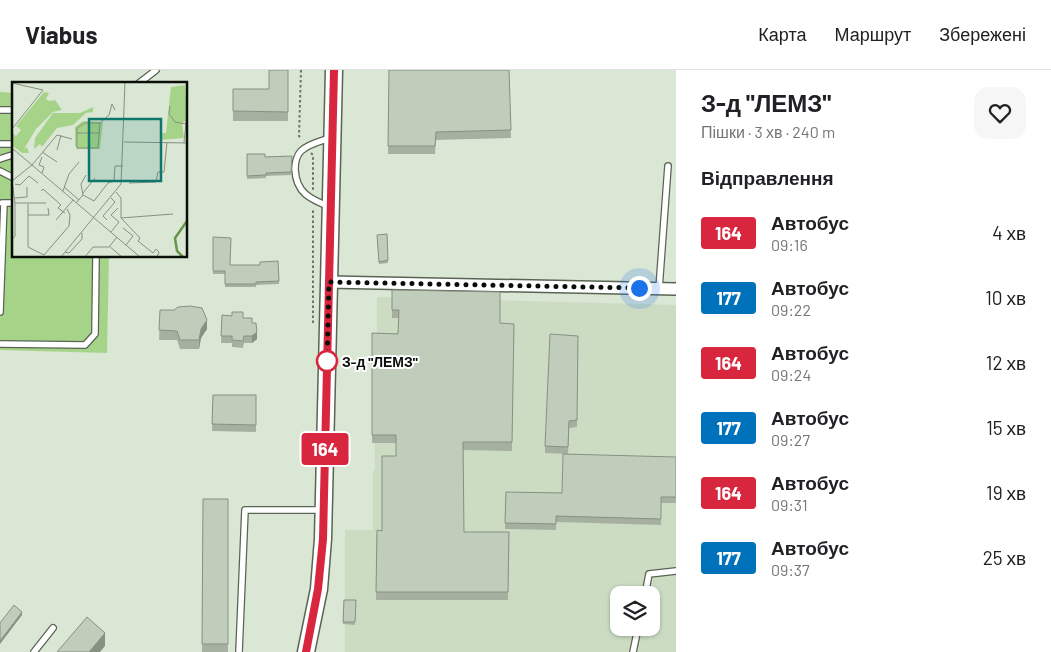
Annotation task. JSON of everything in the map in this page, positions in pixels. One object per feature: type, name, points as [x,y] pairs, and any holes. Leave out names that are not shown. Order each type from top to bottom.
[{"type":"street","points":[[306,652],[318,589],[324,510],[334,70]]},
{"type":"street","points":[[329,282],[676,289]]},
{"type":"lane","points":[[141,82],[156,70]]},
{"type":"lane","points":[[330,208],[313,201],[298,188],[295,164],[299,152],[306,146],[332,137]]},
{"type":"lane","points":[[0,159],[12,155]]},
{"type":"lane","points":[[658,288],[668,166]]},
{"type":"lane","points":[[0,171],[12,177]]},
{"type":"lane","points":[[0,312],[2,203]]},
{"type":"lane","points":[[0,344],[85,345],[95,334],[96,258]]},
{"type":"lane","points":[[239,652],[245,510],[324,510]]},
{"type":"lane","points":[[647,586],[649,574],[676,571]]},
{"type":"lane","points":[[34,652],[53,628]]},
{"type":"lane","points":[[633,652],[636,636]]},
{"type":"shaded area","points":[[377,297],[676,305],[676,652],[345,652],[345,530],[373,530],[373,472],[375,469],[373,337],[377,337]]},
{"type":"green space","points":[[0,92],[12,93],[12,258],[109,258],[107,353],[0,350]]},
{"type":"building","points":[[269,70],[288,70],[288,112],[233,111],[233,89],[269,89]]},
{"type":"building","points":[[389,70],[509,70],[511,130],[436,132],[435,146],[388,146]]},
{"type":"building","points":[[247,154],[265,154],[265,157],[292,156],[291,172],[247,176]]},
{"type":"building","points":[[387,234],[388,260],[379,262],[377,235]]},
{"type":"building","points":[[213,237],[231,238],[230,265],[260,265],[260,262],[278,261],[279,281],[256,282],[256,284],[225,284],[225,271],[213,271]]},
{"type":"building","points":[[392,290],[500,292],[500,323],[514,324],[512,442],[463,442],[464,532],[509,532],[508,592],[376,592],[377,530],[382,531],[382,456],[396,456],[396,435],[372,435],[372,333],[398,334],[399,310],[392,310]]},
{"type":"building","points":[[178,307],[202,308],[207,320],[201,329],[199,340],[180,340],[177,331],[159,330],[160,310],[174,310]]},
{"type":"building","points":[[232,312],[243,312],[243,318],[252,318],[252,323],[256,323],[257,332],[252,336],[244,336],[243,341],[232,340],[232,336],[221,336],[222,315],[232,316]]},
{"type":"building","points":[[550,334],[578,336],[577,420],[569,421],[568,447],[545,446]]},
{"type":"building","points":[[213,395],[256,395],[256,425],[212,424]]},
{"type":"building","points":[[563,454],[676,457],[676,497],[661,497],[661,519],[556,516],[556,524],[505,523],[506,492],[562,493]]},
{"type":"building","points":[[203,499],[228,499],[228,644],[202,644]]},
{"type":"building","points":[[344,600],[356,600],[355,622],[343,622]]},
{"type":"building","points":[[14,605],[22,612],[0,641],[0,623]]},
{"type":"building","points":[[87,617],[105,633],[89,652],[57,652]]},
{"type":"bus line","name":"164","points":[[306,652],[318,589],[323,539],[334,70]]},
{"type":"place","name":"З-д \"ЛЕМЗ\"","points":[[327,361]]},
{"type":"route","points":[[327,361],[329,282],[639,288]]}]
